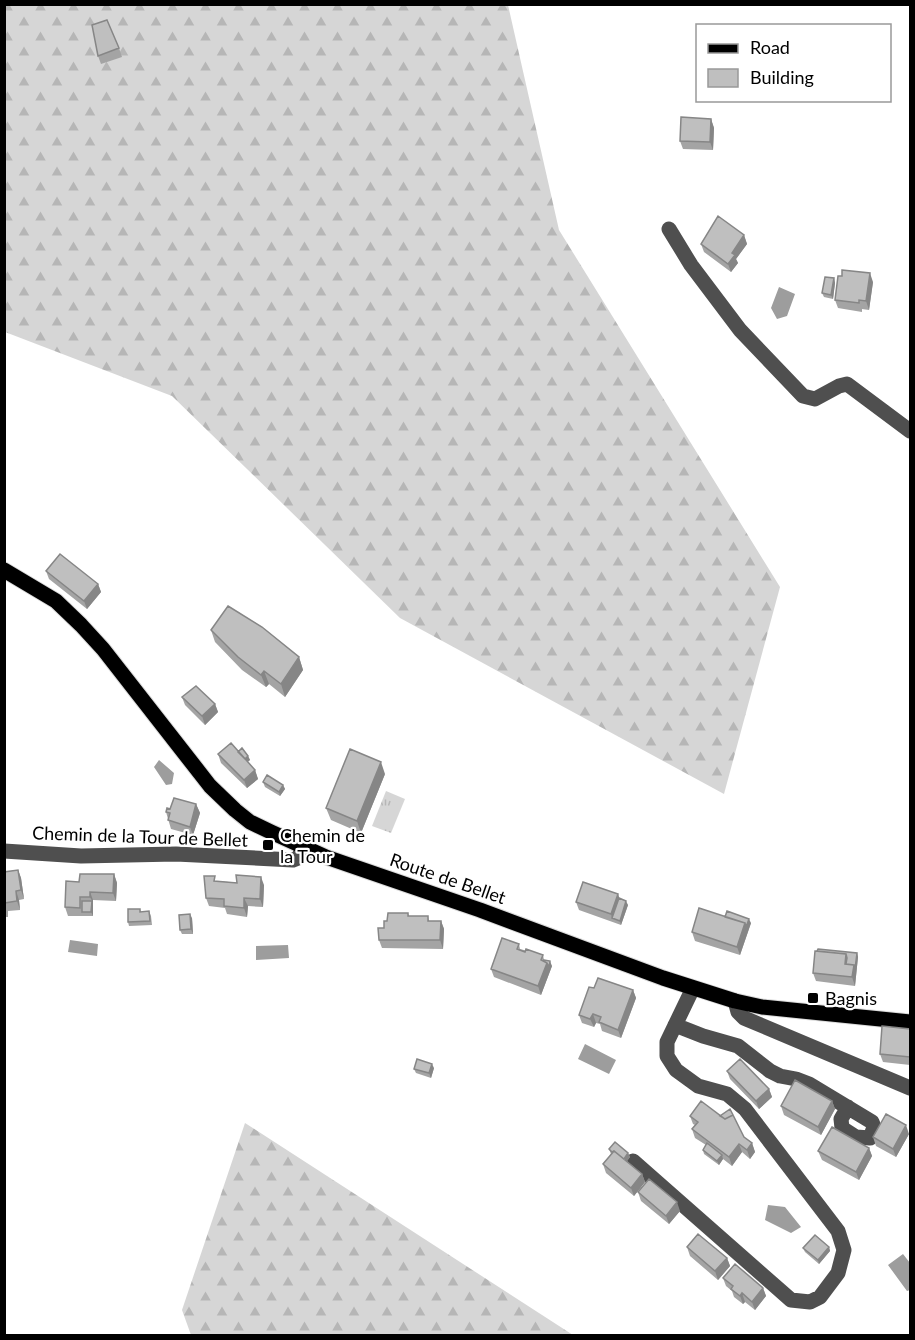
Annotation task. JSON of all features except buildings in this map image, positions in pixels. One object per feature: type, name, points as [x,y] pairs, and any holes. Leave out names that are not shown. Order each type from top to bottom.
[{"type":"main road","name":"Route de Bellet","points":[[4,570],[56,601],[81,625],[103,649],[210,786],[250,822],[303,848],[735,1001],[762,1007],[910,1022]]},
{"type":"street","points":[[669,229],[692,265],[740,330],[803,396],[815,399],[847,384],[910,431]]},
{"type":"street","name":"Chemin de la Tour de Bellet","points":[[4,851],[81,856],[176,854],[293,860],[298,858],[303,848]]},
{"type":"street","points":[[633,1161],[791,1300],[810,1302],[820,1297],[838,1273],[844,1250],[838,1231],[745,1108],[727,1095],[698,1086],[676,1070],[668,1056],[667,1042],[693,988]]},
{"type":"street","points":[[735,1001],[738,1012],[744,1018],[910,1088]]},
{"type":"street","points":[[675,1025],[738,1046],[770,1071],[810,1084],[848,1107]]},
{"type":"green space","points":[[4,5],[508,5],[559,230],[780,587],[724,794],[400,618],[172,396],[5,332]]},
{"type":"green space","points":[[386,791],[405,799],[391,833],[372,826]]},
{"type":"green space","points":[[245,1123],[573,1335],[191,1335],[182,1310]]},
{"type":"shaded area","points":[[779,287],[795,294],[787,316],[777,319],[771,308]]},
{"type":"shaded area","points":[[159,760],[174,773],[172,784],[166,785],[154,767]]},
{"type":"shaded area","points":[[70,940],[98,944],[97,956],[68,952]]},
{"type":"shaded area","points":[[288,945],[289,958],[256,960],[256,946]]},
{"type":"shaded area","points":[[585,1044],[616,1060],[609,1074],[578,1059]]},
{"type":"shaded area","points":[[768,1205],[785,1207],[801,1227],[791,1233],[765,1220]]},
{"type":"shaded area","points":[[903,1254],[910,1263],[910,1290],[907,1291],[888,1265]]},
{"type":"place","name":"Chemin de la Tour","points":[[268,845]]},
{"type":"place","name":"Bagnis","points":[[813,998]]}]
